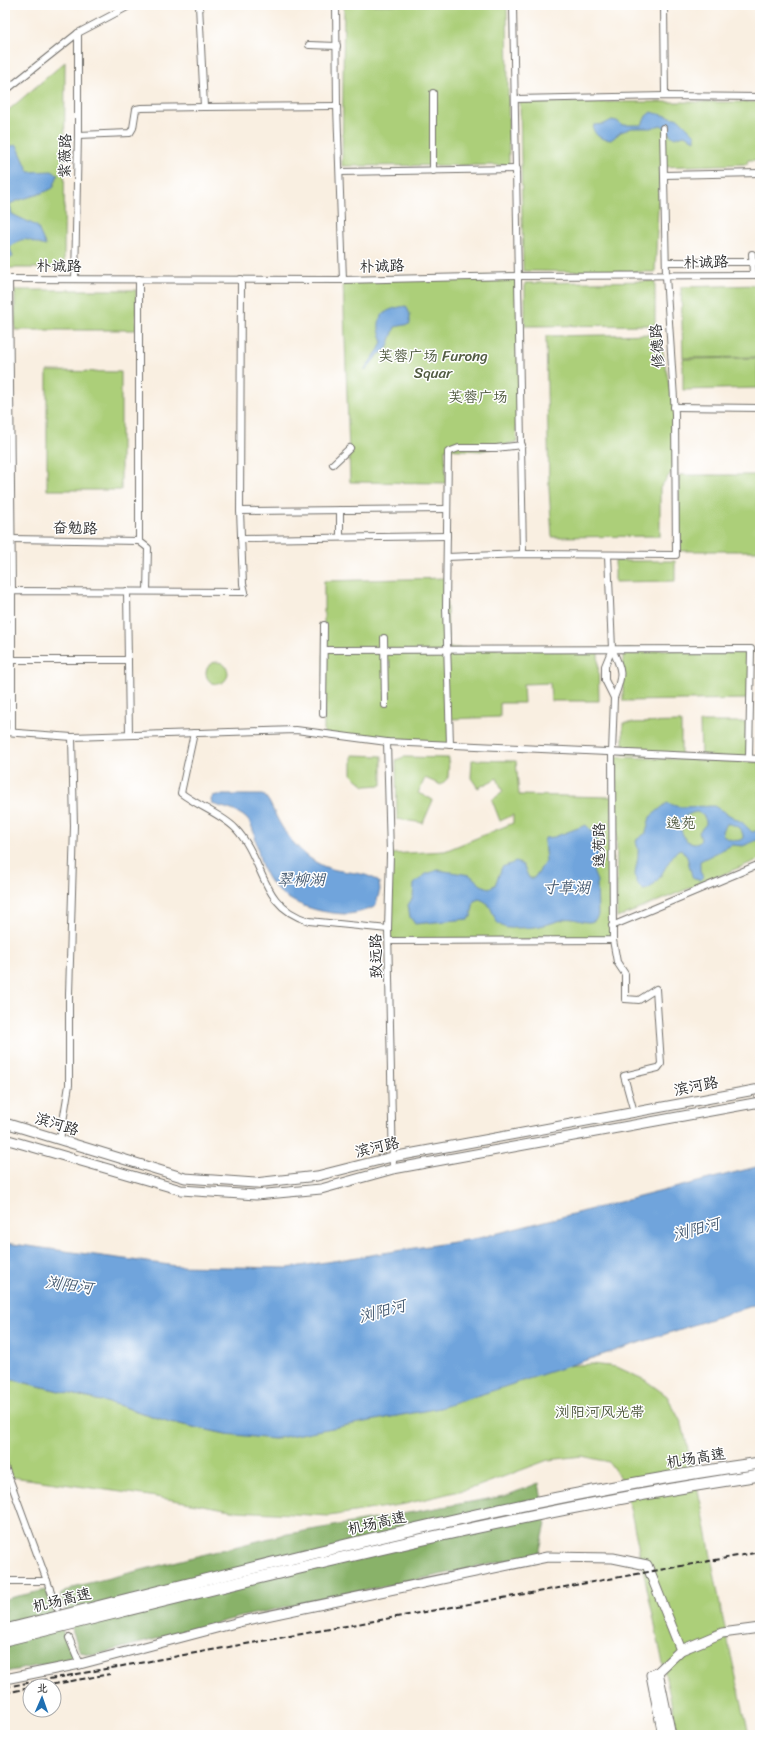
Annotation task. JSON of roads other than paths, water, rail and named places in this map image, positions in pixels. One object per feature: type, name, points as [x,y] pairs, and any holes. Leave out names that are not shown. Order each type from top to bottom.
[{"type":"highway","name":"机场高速","points":[[5,1630],[345,1546],[527,1505],[688,1474],[760,1463]]},
{"type":"highway","name":"机场高速","points":[[5,1640],[382,1548],[528,1516],[689,1486],[760,1475]]},
{"type":"main road","name":"滨河路","points":[[5,1123],[185,1178],[255,1183],[317,1176],[392,1157],[760,1089]]},
{"type":"main road","name":"滨河路","points":[[5,1139],[182,1190],[256,1195],[321,1189],[393,1169],[760,1102]]},
{"type":"main road","points":[[5,1679],[80,1664],[243,1621],[547,1558],[613,1558],[647,1565],[681,1650]]},
{"type":"main road","points":[[663,1735],[651,1675],[658,1672],[681,1650],[722,1633],[760,1628]]},
{"type":"main road","points":[[658,1672],[671,1735]]},
{"type":"street","points":[[5,91],[78,32],[131,5]]},
{"type":"street","points":[[199,5],[204,107]]},
{"type":"street","points":[[336,5],[337,106],[343,280]]},
{"type":"street","points":[[513,5],[523,554]]},
{"type":"street","points":[[664,5],[665,96]]},
{"type":"street","name":"紫薇路","points":[[75,279],[78,135],[78,32]]},
{"type":"street","points":[[309,45],[337,46]]},
{"type":"street","points":[[433,92],[433,171]]},
{"type":"street","points":[[515,99],[665,96],[760,98]]},
{"type":"street","points":[[78,135],[130,133],[133,128],[136,109],[141,108],[337,106]]},
{"type":"street","name":"修德路","points":[[608,555],[676,555],[675,411],[666,276],[663,128]]},
{"type":"street","points":[[340,172],[517,169]]},
{"type":"street","points":[[664,175],[760,173]]},
{"type":"street","points":[[752,254],[757,275]]},
{"type":"street","points":[[666,262],[760,262]]},
{"type":"street","name":"朴诚路","points":[[6,279],[343,280],[519,276],[757,275]]},
{"type":"street","points":[[6,279],[11,539],[8,591],[12,660],[12,732]]},
{"type":"street","points":[[139,279],[139,541],[148,548],[147,591]]},
{"type":"street","points":[[8,591],[245,592],[243,584],[240,510],[241,279]]},
{"type":"street","points":[[675,411],[760,408]]},
{"type":"street","points":[[450,745],[446,608],[448,452],[459,448],[496,448],[522,445]]},
{"type":"street","points":[[333,464],[350,448]]},
{"type":"street","points":[[240,510],[447,509]]},
{"type":"street","points":[[340,510],[340,538]]},
{"type":"street","points":[[241,539],[447,536]]},
{"type":"street","name":"奋勉路","points":[[11,539],[139,541]]},
{"type":"street","points":[[447,557],[523,554],[608,555]]},
{"type":"street","name":"逸苑路","points":[[608,555],[612,649],[605,666],[605,680],[614,698],[612,753],[613,940],[617,962],[625,974],[625,999],[639,1000],[656,989],[661,1064],[658,1068],[624,1076],[634,1112]]},
{"type":"street","points":[[127,591],[129,735]]},
{"type":"street","points":[[323,714],[324,625]]},
{"type":"street","points":[[384,638],[385,705]]},
{"type":"street","points":[[324,650],[447,648],[751,649],[749,758]]},
{"type":"street","points":[[612,649],[621,667],[621,681],[614,698]]},
{"type":"street","points":[[12,660],[128,660]]},
{"type":"street","points":[[5,732],[72,736],[296,730],[387,742],[760,759]]},
{"type":"street","points":[[194,733],[181,793],[235,828],[253,857],[266,886],[279,904],[298,918],[309,921],[388,929]]},
{"type":"street","points":[[60,1140],[69,1085],[69,994],[74,826],[72,736]]},
{"type":"street","name":"致远路","points":[[387,742],[390,854],[388,929],[393,1169]]},
{"type":"street","points":[[612,926],[760,864]]},
{"type":"street","points":[[389,941],[613,940]]},
{"type":"street","points":[[5,1467],[57,1608]]},
{"type":"street","points":[[5,1581],[47,1582]]},
{"type":"street","points":[[69,1638],[80,1664]]},
{"type":"water","points":[[651,112],[679,119],[695,135],[695,140],[684,135],[675,138],[661,125],[651,128],[632,128],[621,132],[611,140],[600,138],[593,129],[594,125],[604,124],[612,120],[617,121],[622,125],[642,125],[646,116]]},
{"type":"water","points":[[17,145],[29,172],[52,171],[58,175],[53,188],[10,204],[12,214],[37,226],[46,246],[27,240],[20,241],[15,243],[10,248],[13,257],[8,259],[5,250],[5,147]]},
{"type":"water","points":[[406,306],[410,314],[410,324],[395,327],[387,349],[377,356],[366,370],[364,370],[379,349],[382,341],[379,332],[379,323],[383,314],[391,309]]},
{"type":"water","name":"翠柳湖","points":[[213,796],[265,796],[287,834],[297,847],[309,858],[323,866],[374,878],[379,882],[380,890],[375,907],[361,912],[346,914],[334,913],[299,904],[279,892],[271,883],[262,867],[255,835],[250,823],[238,813],[212,804],[211,800]]},
{"type":"water","points":[[667,803],[679,807],[714,806],[743,823],[752,832],[760,830],[760,839],[743,846],[732,845],[700,861],[700,871],[703,877],[700,880],[694,879],[687,857],[681,849],[678,850],[658,880],[648,889],[643,890],[636,881],[635,877],[638,858],[636,840],[646,833],[650,817]],"holes":[[[696,812],[703,816],[706,824],[699,832],[701,840],[697,844],[687,841],[681,827],[681,823],[686,816]],[[726,824],[732,824],[738,827],[742,832],[743,838],[736,841],[725,837],[722,831]]]},
{"type":"water","name":"寸草湖","points":[[586,825],[596,836],[599,861],[593,871],[597,881],[598,915],[592,922],[565,919],[536,927],[507,928],[498,923],[488,904],[479,899],[474,901],[471,917],[468,919],[415,924],[410,917],[408,905],[413,897],[414,884],[426,874],[438,870],[470,875],[481,885],[489,888],[495,885],[502,867],[516,862],[523,865],[529,878],[534,878],[546,861],[545,838],[554,837]]},
{"type":"water","name":"浏阳河","points":[[760,1166],[760,1303],[440,1408],[273,1439],[226,1434],[170,1422],[118,1405],[5,1378],[5,1243],[177,1266],[288,1268],[479,1238]]},
{"type":"railway","points":[[5,1687],[760,1552]]},
{"type":"railway","points":[[62,1683],[110,1674]]},
{"type":"railway","points":[[5,1693],[22,1690]]},
{"type":"park label","name":"芙蓉广场 Furong Squar","points":[[433,364]]},
{"type":"park label","name":"芙蓉广场","points":[[478,397]]},
{"type":"park label","name":"逸苑","points":[[681,823]]},
{"type":"park label","name":"浏阳河风光带","points":[[600,1412]]}]
